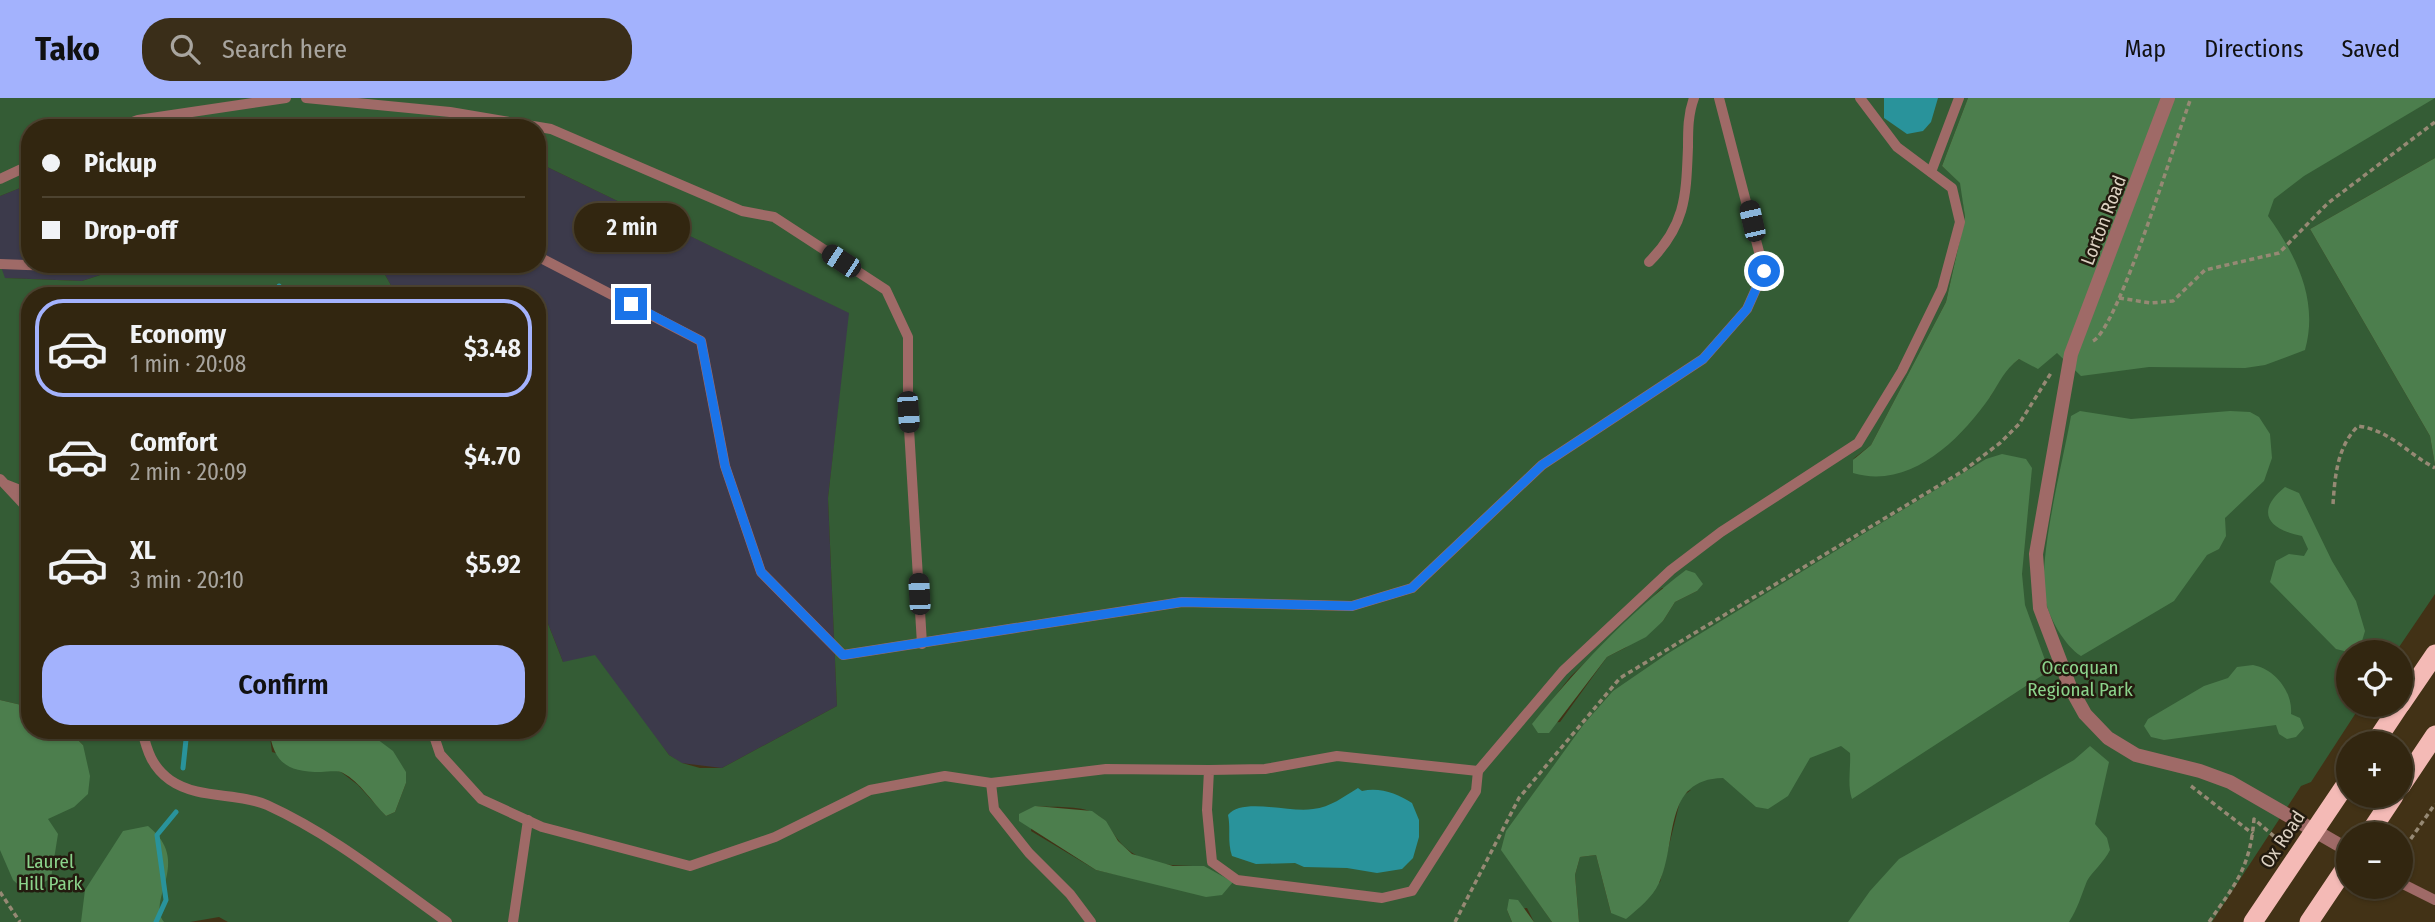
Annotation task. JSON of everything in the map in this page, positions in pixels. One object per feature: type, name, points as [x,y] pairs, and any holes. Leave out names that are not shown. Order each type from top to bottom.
[{"type":"highway","points":[[2413,685],[2435,654]]},
{"type":"highway","points":[[2413,768],[2435,735]]},
{"type":"highway","name":"Ox Road","points":[[2253,922],[2336,799]]},
{"type":"highway","points":[[2309,922],[2336,882]]},
{"type":"street","name":"Lorton Road","points":[[2168,98],[2071,354],[2035,570],[2040,608],[2070,687],[2085,714],[2119,747],[2136,755],[2224,779],[2336,842]]},
{"type":"lane","points":[[145,119],[286,98]]},
{"type":"lane","points":[[306,98],[450,111],[495,119]]},
{"type":"lane","points":[[1649,262],[1676,231],[1684,205],[1689,122],[1694,98]]},
{"type":"lane","points":[[546,261],[701,341],[725,466],[761,572],[843,655],[1182,602],[1352,606],[1412,588],[1542,465],[1703,359],[1747,309],[1764,271],[1718,98]]},
{"type":"lane","points":[[1209,770],[1207,810],[1212,862],[1237,880],[1382,898],[1412,891],[1476,791],[1478,771],[1563,671],[1671,570],[1721,532],[1858,443],[1902,371],[1945,275],[1960,222],[1952,188],[1897,147],[1860,98]]},
{"type":"lane","points":[[1931,172],[1959,98]]},
{"type":"lane","points":[[546,128],[742,211],[774,217],[886,290],[908,337],[908,412],[922,644]]},
{"type":"lane","points":[[0,179],[21,169]]},
{"type":"lane","points":[[0,264],[21,265]]},
{"type":"lane","points":[[2,481],[21,490]]},
{"type":"lane","points":[[2,481],[21,501]]},
{"type":"lane","points":[[145,739],[152,762],[172,781],[188,790],[258,801],[309,824],[447,922]]},
{"type":"lane","points":[[435,739],[440,754],[481,799],[528,820],[690,866],[775,837],[870,790],[945,776],[991,783],[1106,769],[1265,769],[1337,756],[1478,771]]},
{"type":"lane","points":[[991,783],[995,809],[1029,853],[1070,894],[1091,922]]},
{"type":"lane","points":[[513,922],[528,820]]},
{"type":"lane","points":[[2413,889],[2435,900]]},
{"type":"path","points":[[2099,338],[2119,298],[2191,98]]},
{"type":"path","points":[[2119,298],[2151,303],[2173,301],[2205,271],[2279,253],[2328,204],[2435,122]]},
{"type":"path","points":[[1454,922],[1519,798],[1595,704],[1620,678],[1963,471],[2000,443],[2019,424],[2052,372],[2050,390]]},
{"type":"path","points":[[2333,504],[2340,454],[2347,437],[2358,426],[2374,428],[2435,468]]},
{"type":"path","points":[[2188,785],[2253,834]]},
{"type":"path","points":[[2413,836],[2435,804]]},
{"type":"path","points":[[2209,922],[2245,869],[2254,819],[2274,839]]},
{"type":"path","points":[[0,891],[20,922]]},
{"type":"shaded area","points":[[546,166],[850,313],[828,498],[837,706],[722,768],[681,763],[669,755],[644,723],[563,662],[546,619],[546,287],[392,287],[384,273],[546,273]]},
{"type":"shaded area","points":[[21,188],[21,273],[106,273],[82,281],[4,278],[0,264],[0,196]]},
{"type":"green space","points":[[0,98],[1968,98],[1942,166],[1961,183],[1965,217],[1946,302],[1871,445],[1853,459],[1990,397],[2006,369],[2019,359],[2030,363],[2148,98],[2435,98],[2435,158],[2310,229],[2430,436],[2435,465],[2435,594],[2404,640],[2336,640],[2336,717],[2353,717],[2344,731],[2336,731],[2336,744],[2311,782],[2301,786],[2212,922],[1579,922],[1575,875],[1580,857],[1596,855],[1611,913],[1660,882],[1681,797],[1691,790],[1502,850],[1552,922],[1534,922],[1527,908],[1507,910],[1512,922],[228,922],[219,917],[190,922],[0,922],[0,743],[83,745],[77,739],[270,739],[272,752],[341,772],[358,785],[386,816],[395,812],[406,783],[372,739],[546,739],[546,619],[563,662],[595,655],[669,755],[682,763],[700,768],[722,768],[837,706],[828,498],[849,313],[546,166],[546,119],[21,119],[21,188],[0,196]],"holes":[[[1662,588],[1697,591],[1675,602],[1663,621],[1625,648],[1607,657],[1560,722],[1533,724],[1571,676]],[[1035,806],[1088,810],[1102,819],[1127,849],[1147,860],[1169,865],[1204,866],[1123,876],[1096,870],[1031,831]]]},
{"type":"green space","points":[[1968,98],[2435,98],[2304,176],[2274,199],[2268,216],[2296,262],[2307,296],[2309,331],[2305,350],[2265,365],[2245,368],[2149,367],[2081,376],[2057,353],[2038,369],[2019,359],[2006,372],[1964,429],[1932,458],[1894,474],[1874,476],[1853,473],[1853,460],[1871,445],[1946,302],[1965,217],[1960,183],[1942,166]]},
{"type":"green space","points":[[2435,158],[2435,465],[2430,436],[2310,229]]},
{"type":"green space","points":[[0,264],[5,278],[82,281],[106,273],[384,273],[392,287],[21,287],[21,705],[0,700]]},
{"type":"green space","points":[[2080,411],[2131,419],[2230,411],[2250,412],[2259,417],[2270,434],[2272,458],[2264,481],[2225,518],[2226,536],[2219,549],[2207,555],[2174,601],[2081,656],[2063,638],[2053,622],[2045,598],[2044,580],[2052,508],[2071,416]]},
{"type":"green space","points":[[2002,454],[2026,459],[2032,468],[2022,574],[2025,605],[2049,671],[1852,799],[1849,782],[1850,753],[1841,746],[1810,758],[1788,796],[1768,809],[1756,807],[1723,778],[1704,781],[1690,789],[1681,801],[1659,883],[1640,907],[1626,919],[1611,913],[1596,855],[1580,857],[1575,875],[1579,922],[1552,922],[1501,850],[1506,831],[1584,724],[1613,691],[1667,654],[1986,459]]},
{"type":"green space","points":[[2285,487],[2299,493],[2332,561],[2356,601],[2365,631],[2362,640],[2336,640],[2336,649],[2270,582],[2276,561],[2289,554],[2304,556],[2308,549],[2302,536],[2281,529],[2270,519],[2268,512],[2275,496]]},
{"type":"green space","points":[[1686,570],[1695,573],[1703,584],[1697,591],[1675,602],[1663,621],[1646,637],[1607,657],[1549,733],[1538,733],[1532,724],[1585,662],[1624,623]]},
{"type":"green space","points":[[2253,665],[2275,676],[2286,690],[2291,714],[2300,718],[2304,728],[2296,737],[2287,739],[2279,734],[2276,725],[2164,740],[2151,737],[2144,726],[2148,719],[2204,686],[2228,678],[2237,667]]},
{"type":"green space","name":"Laurel Hill Park","points":[[0,700],[21,705],[21,739],[77,739],[83,745],[90,776],[88,794],[74,807],[48,819],[58,834],[51,878],[27,893],[13,880],[0,850]]},
{"type":"green space","points":[[377,739],[393,751],[406,772],[406,783],[395,812],[386,816],[360,787],[343,773],[309,772],[284,763],[271,741]]},
{"type":"green space","points":[[2090,746],[2109,762],[2095,824],[2107,838],[2110,850],[2087,881],[2069,922],[1848,922],[1870,891],[1899,859],[2074,760]]},
{"type":"green space","points":[[1035,806],[1092,811],[1106,821],[1118,841],[1132,854],[1173,866],[1204,866],[1233,882],[1222,895],[1206,897],[1096,870],[1019,821],[1019,814]]},
{"type":"green space","points":[[148,826],[161,840],[167,853],[168,866],[160,902],[160,913],[164,922],[81,922],[85,890],[123,831]]},
{"type":"green space","points":[[1509,899],[1518,900],[1534,922],[1512,922],[1507,910]]},
{"type":"water","points":[[1884,98],[1938,98],[1931,122],[1923,131],[1907,134],[1884,118]]},
{"type":"water","points":[[1358,788],[1362,791],[1389,792],[1412,803],[1419,820],[1419,837],[1413,858],[1402,869],[1377,873],[1347,868],[1304,867],[1295,863],[1256,864],[1232,856],[1228,815],[1235,810],[1255,806],[1303,810],[1319,808]]},
{"type":"waterway","points":[[183,768],[186,739]]},
{"type":"waterway","points":[[156,922],[166,900],[157,835],[176,812]]},
{"type":"route","points":[[631,304],[701,341],[725,466],[761,572],[843,655],[989,635],[1182,602],[1352,606],[1412,588],[1542,465],[1703,359],[1747,309],[1764,271]]},
{"type":"park label","name":"Occoquan Regional Park","points":[[2080,678]]}]
